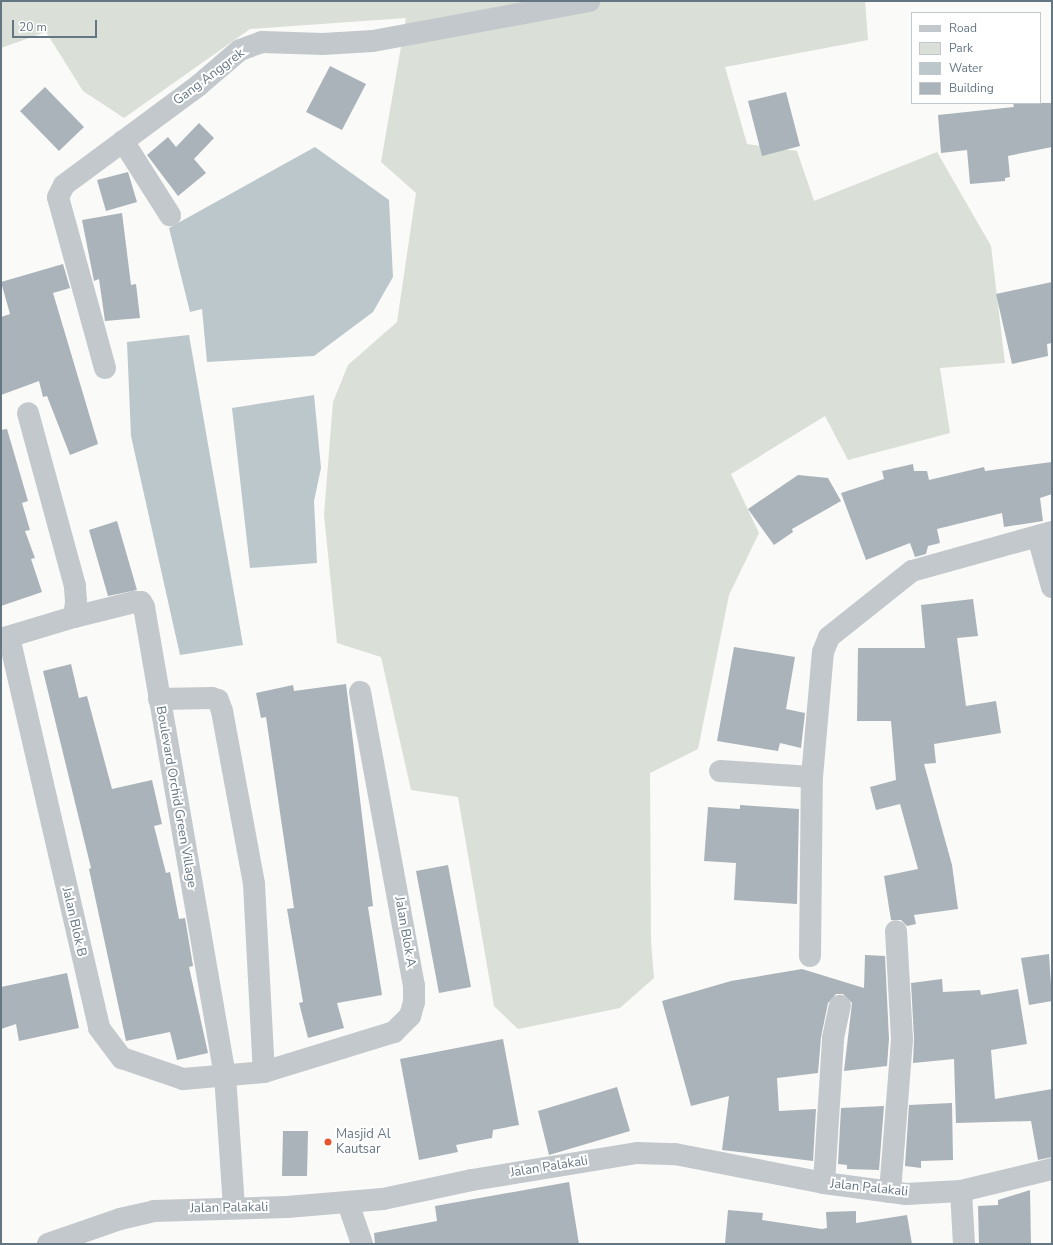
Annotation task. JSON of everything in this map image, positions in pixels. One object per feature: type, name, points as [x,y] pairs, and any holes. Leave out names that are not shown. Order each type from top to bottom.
[{"type":"street","name":"Gang Anggrek","points":[[105,368],[58,197],[64,185],[199,85],[240,50],[262,42],[324,44],[373,41],[589,1]]},
{"type":"street","points":[[123,141],[170,215]]},
{"type":"street","points":[[28,413],[75,586],[74,617]]},
{"type":"street","points":[[810,956],[812,777],[823,652],[829,637],[912,571],[1045,534],[1052,587]]},
{"type":"street","points":[[5,638],[74,617],[141,602],[144,607],[159,699]]},
{"type":"street","name":"Jalan Blok B","points":[[5,638],[99,1028],[122,1058],[183,1079],[264,1072]]},
{"type":"street","name":"Jalan Blok A","points":[[264,1072],[394,1032],[410,1016],[414,1002],[414,986],[388,837],[360,692]]},
{"type":"street","name":"Boulevard Orchid Green Village","points":[[234,1207],[226,1076],[159,699],[212,698],[218,700],[222,711],[254,884],[264,1072]]},
{"type":"street","points":[[720,771],[812,777]]},
{"type":"street","points":[[890,1192],[902,1039],[896,931]]},
{"type":"street","points":[[824,1183],[833,1038],[840,1006]]},
{"type":"street","name":"Jalan Palakali","points":[[48,1244],[120,1219],[154,1211],[234,1207],[287,1207],[383,1199],[472,1180],[637,1153],[676,1154],[824,1183],[890,1192],[961,1190],[1052,1169]]},
{"type":"street","points":[[961,1190],[964,1244]]},
{"type":"street","points":[[348,1203],[362,1244]]},
{"type":"green space","points":[[1,1],[865,1],[868,40],[725,67],[747,144],[797,151],[814,201],[937,152],[991,246],[1005,363],[940,368],[950,433],[848,460],[825,416],[731,474],[759,533],[729,595],[698,749],[650,773],[651,941],[654,978],[620,1008],[518,1029],[494,1006],[458,797],[411,790],[381,657],[337,643],[324,515],[333,402],[348,365],[397,322],[416,193],[381,162],[406,18],[250,29],[124,118],[83,91],[46,32],[1,48]]},
{"type":"water","points":[[315,147],[389,200],[393,277],[373,312],[314,356],[207,362],[202,309],[190,312],[169,228]]},
{"type":"water","points":[[189,335],[243,645],[180,655],[131,436],[127,342]]},
{"type":"water","points":[[314,395],[321,468],[314,501],[317,563],[250,568],[232,408]]},
{"type":"building","points":[[330,66],[366,84],[342,130],[306,112]]},
{"type":"building","points":[[45,87],[84,127],[59,151],[20,111]]},
{"type":"building","points":[[786,92],[800,146],[762,156],[748,101]]},
{"type":"building","points":[[1052,103],[1052,147],[1008,156],[1010,177],[1005,178],[1005,181],[970,184],[967,150],[941,153],[938,115],[1014,107],[1013,104]]},
{"type":"building","points":[[199,123],[214,138],[194,159],[206,173],[178,196],[147,155],[168,137],[176,147]]},
{"type":"building","points":[[128,172],[137,202],[106,211],[97,180]]},
{"type":"building","points":[[122,213],[131,285],[136,284],[140,318],[105,321],[99,279],[94,281],[82,220]]},
{"type":"building","points":[[63,264],[70,288],[53,293],[98,444],[70,455],[47,396],[43,397],[39,381],[1,395],[1,317],[10,314],[1,282]]},
{"type":"building","points":[[1052,282],[1052,343],[1047,344],[1048,356],[1012,364],[996,294]]},
{"type":"building","points":[[7,429],[28,501],[22,503],[30,530],[25,531],[35,558],[31,559],[42,592],[1,606],[1,430]]},
{"type":"building","points":[[1052,462],[1052,494],[1040,498],[1043,521],[1004,527],[1002,513],[937,529],[940,543],[928,546],[926,554],[915,557],[910,543],[866,560],[841,493],[884,479],[882,471],[913,464],[914,471],[927,471],[929,480],[984,467],[985,471]]},
{"type":"building","points":[[798,475],[828,478],[841,501],[792,529],[793,532],[774,545],[748,509]]},
{"type":"building","points":[[117,521],[137,590],[108,596],[89,530]]},
{"type":"building","points":[[973,599],[978,636],[957,638],[966,706],[996,701],[1001,733],[934,744],[936,763],[924,764],[952,865],[958,909],[914,915],[916,924],[907,926],[901,920],[891,920],[884,876],[918,869],[900,804],[876,810],[870,787],[896,780],[891,721],[857,721],[858,648],[925,648],[921,605]]},
{"type":"building","points":[[734,647],[795,657],[786,709],[805,713],[801,748],[780,743],[778,751],[717,741]]},
{"type":"building","points":[[71,664],[79,698],[87,696],[112,789],[152,780],[162,824],[154,826],[166,873],[170,872],[179,919],[185,918],[193,966],[189,967],[208,1053],[177,1060],[170,1032],[126,1041],[89,869],[91,868],[43,671]]},
{"type":"building","points":[[346,684],[373,906],[368,907],[382,995],[337,1003],[344,1028],[308,1038],[299,1003],[303,1002],[287,909],[294,908],[266,717],[261,718],[256,693],[293,685],[294,691]]},
{"type":"building","points":[[740,805],[799,809],[797,904],[734,900],[736,863],[704,861],[708,807],[740,809]]},
{"type":"building","points":[[448,865],[471,987],[439,993],[416,871]]},
{"type":"building","points":[[1049,954],[1052,1001],[1029,1005],[1021,958]]},
{"type":"building","points":[[865,955],[885,956],[889,1039],[887,1066],[844,1071],[852,1003],[843,994],[836,994],[828,1003],[821,1037],[818,1073],[777,1078],[779,1111],[816,1109],[813,1161],[722,1150],[729,1096],[691,1106],[662,1001],[731,981],[802,969],[864,988]]},
{"type":"building","points":[[67,973],[79,1028],[19,1041],[16,1024],[1,1029],[1,987]]},
{"type":"building","points":[[942,979],[943,992],[980,990],[981,995],[1018,989],[1027,1044],[991,1050],[995,1099],[1052,1089],[1052,1157],[1038,1160],[1031,1121],[956,1123],[954,1059],[913,1063],[914,1038],[911,983]]},
{"type":"building","points":[[503,1039],[519,1125],[493,1130],[492,1138],[456,1145],[458,1152],[419,1160],[400,1059]]},
{"type":"building","points":[[617,1087],[630,1131],[549,1155],[538,1111]]},
{"type":"building","points":[[952,1103],[953,1160],[921,1161],[921,1168],[905,1166],[909,1105]]},
{"type":"building","points":[[884,1106],[879,1170],[847,1169],[847,1165],[838,1164],[841,1108]]},
{"type":"building","points":[[283,1131],[308,1131],[307,1176],[282,1176]]},
{"type":"building","points":[[569,1182],[579,1244],[375,1244],[374,1233],[437,1221],[435,1206]]},
{"type":"building","points":[[1030,1190],[1031,1244],[979,1244],[978,1206],[998,1205],[998,1200]]},
{"type":"building","points":[[728,1210],[763,1213],[762,1220],[822,1229],[827,1228],[826,1212],[856,1211],[856,1223],[907,1215],[912,1244],[725,1244]]},
{"type":"place","name":"Masjid Al Kautsar","points":[[328,1142]]}]
